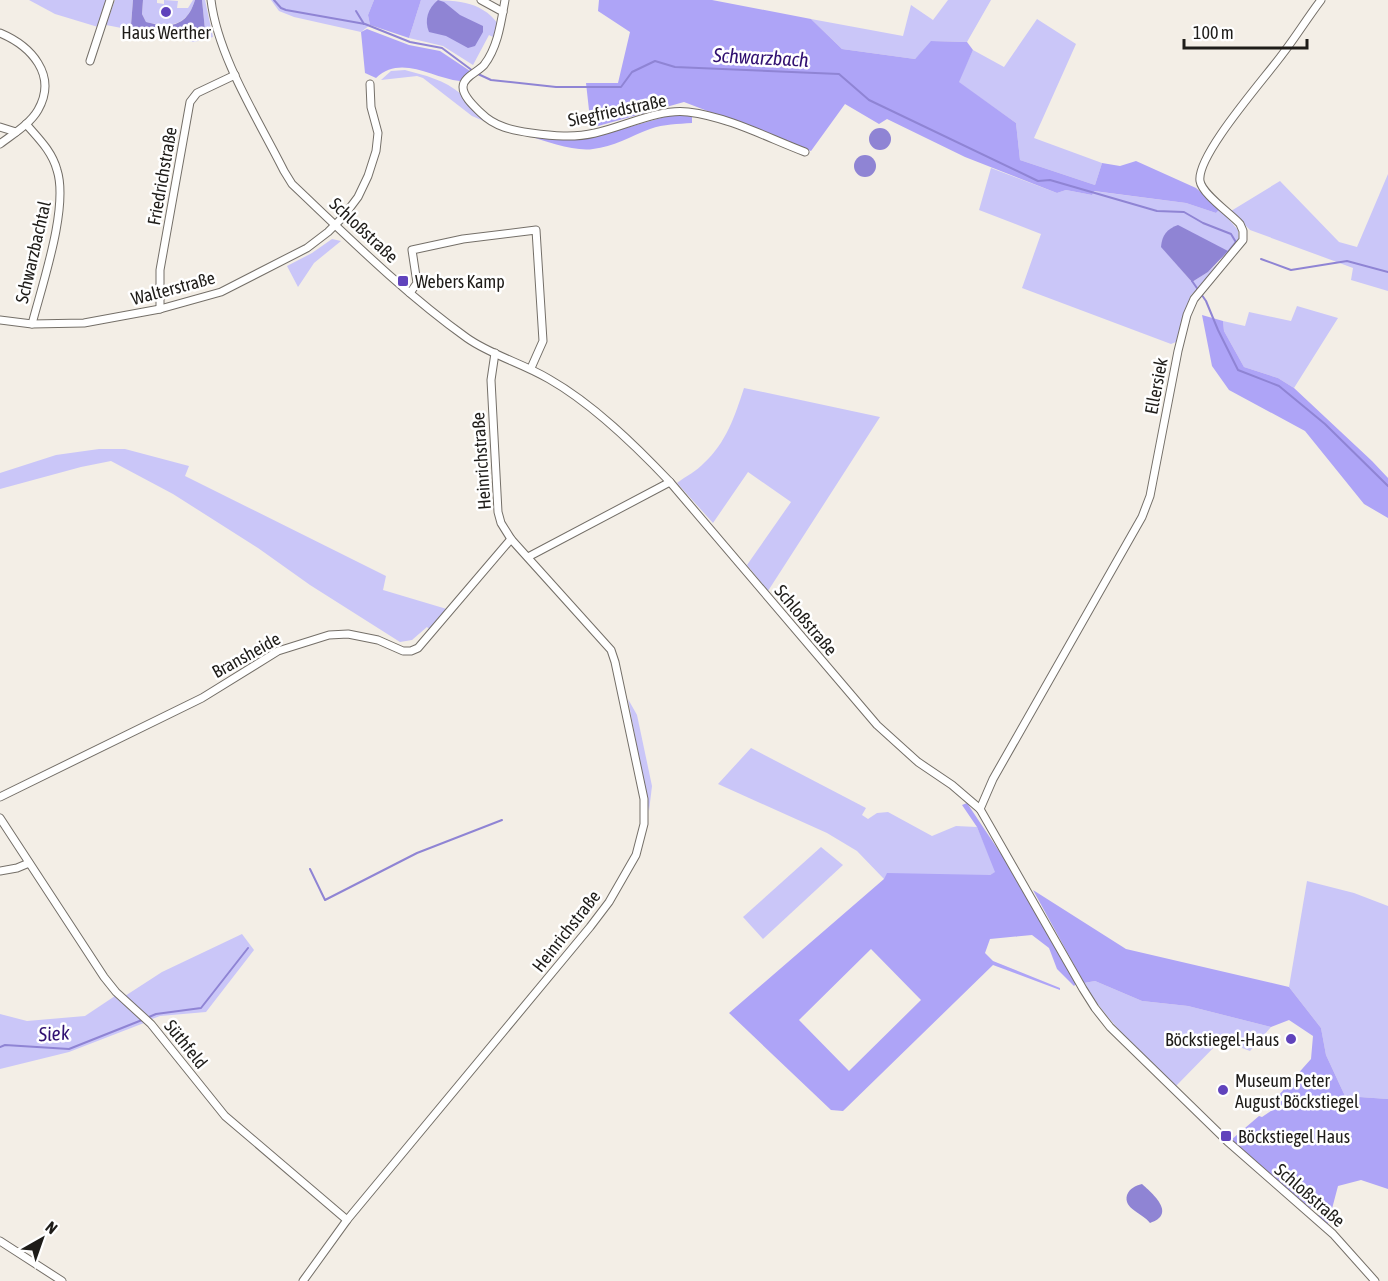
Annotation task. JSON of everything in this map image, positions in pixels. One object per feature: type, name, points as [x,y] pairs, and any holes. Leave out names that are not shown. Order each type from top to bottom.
[{"type":"street","points":[[90,60],[110,0]]},
{"type":"street","name":"Schloßstraße","points":[[211,0],[218,35],[235,75],[292,184],[410,293],[465,337],[479,346],[531,368],[552,380],[587,406],[638,450],[670,482],[877,725],[918,762],[952,785],[980,809],[1083,989],[1103,1018],[1227,1141],[1333,1234],[1375,1281]]},
{"type":"street","points":[[481,0],[503,12]]},
{"type":"street","name":"Siegfriedstraße","points":[[505,0],[495,45],[482,68],[472,74],[463,86],[464,93],[488,120],[499,126],[562,137],[593,134],[666,113],[686,111],[717,119],[805,152]]},
{"type":"street","name":"Ellersiek","points":[[980,809],[993,779],[1142,517],[1150,496],[1187,315],[1199,293],[1243,240],[1240,224],[1203,190],[1199,178],[1201,171],[1224,130],[1321,0]]},
{"type":"street","points":[[0,33],[30,50],[37,60],[45,86],[39,109],[26,124],[0,144]]},
{"type":"street","name":"Friedrichstraße","points":[[160,309],[160,270],[190,102],[197,93],[235,75]]},
{"type":"street","name":"Walterstraße","points":[[0,321],[32,324],[84,323],[160,309],[221,292],[292,257],[319,240],[336,225],[364,187],[376,151],[378,133],[371,107],[370,84]]},
{"type":"street","name":"Schwarzbachtal","points":[[26,124],[53,158],[61,186],[58,216],[32,324]]},
{"type":"street","points":[[0,127],[16,132]]},
{"type":"street","points":[[410,293],[417,283],[412,250],[464,239],[536,230],[543,341],[531,368]]},
{"type":"street","name":"Heinrichstraße","points":[[303,1281],[347,1220],[609,902],[636,855],[641,840],[644,824],[644,799],[615,662],[610,650],[511,539],[501,523],[498,512],[491,380],[495,353]]},
{"type":"street","points":[[528,557],[670,482]]},
{"type":"street","name":"Bransheide","points":[[0,797],[202,698],[278,651],[329,635],[348,634],[378,640],[403,651],[418,648],[511,539]]},
{"type":"street","name":"Süthfeld","points":[[0,818],[109,984],[152,1024],[219,1110],[347,1220]]},
{"type":"street","points":[[0,871],[17,868],[29,862]]},
{"type":"street","points":[[0,1241],[62,1281]]},
{"type":"shaded area","points":[[29,0],[106,0],[106,2],[98,27],[55,14]]},
{"type":"shaded area","points":[[115,0],[133,0],[131,24],[133,28],[193,40],[205,30],[202,0],[205,0],[213,37],[194,42],[106,25]]},
{"type":"shaded area","points":[[133,0],[143,0],[142,14],[146,22],[170,25],[183,20],[192,9],[195,0],[202,0],[205,30],[193,40],[133,28],[131,25]]},
{"type":"shaded area","name":"Haus Werther","points":[[143,0],[157,0],[157,3],[164,4],[164,0],[178,1],[177,8],[188,8],[195,0],[192,9],[183,20],[163,25],[146,22],[142,14]]},
{"type":"shaded area","points":[[271,0],[374,0],[368,15],[370,25],[361,32],[294,17],[279,11]]},
{"type":"shaded area","points":[[374,0],[421,0],[409,38],[370,25],[368,15]]},
{"type":"shaded area","points":[[421,0],[466,3],[483,10],[498,24],[495,38],[489,35],[473,65],[443,46],[409,38]]},
{"type":"shaded area","points":[[438,0],[460,15],[483,26],[483,32],[475,46],[468,48],[446,36],[429,32],[428,14]]},
{"type":"shaded area","points":[[599,0],[712,0],[811,19],[842,49],[915,59],[931,41],[967,42],[973,50],[959,82],[1016,123],[1020,160],[1095,185],[1102,163],[1120,166],[1136,161],[1196,188],[1220,209],[1216,213],[1186,203],[1094,191],[1092,195],[1066,190],[1057,193],[965,157],[887,119],[879,124],[845,104],[811,151],[684,102],[591,128],[586,83],[618,83],[630,32],[598,11]]},
{"type":"shaded area","points":[[948,0],[991,0],[967,42],[932,41],[915,59],[842,49],[811,19],[903,36],[911,5],[933,20]]},
{"type":"shaded area","points":[[1037,19],[1076,44],[1034,138],[1102,163],[1095,185],[1020,160],[1016,123],[958,82],[973,50],[1004,67]]},
{"type":"shaded area","points":[[367,29],[409,45],[440,51],[470,71],[460,81],[406,68],[386,71],[376,78],[365,73],[361,32]]},
{"type":"shaded area","points":[[405,70],[434,79],[455,89],[486,122],[472,116],[423,78],[417,76],[381,80],[391,71]]},
{"type":"shaded area","points":[[668,116],[692,116],[692,123],[655,127],[615,144],[586,150],[569,148],[528,136],[561,140],[594,137]]},
{"type":"shaded area","points":[[880,128],[888,131],[891,139],[888,147],[880,150],[872,147],[869,139],[872,131]]},
{"type":"shaded area","points":[[861,155],[869,155],[876,162],[876,170],[869,177],[861,177],[854,170],[854,162]]},
{"type":"shaded area","points":[[991,168],[1057,193],[1066,190],[1092,195],[1093,191],[1186,203],[1216,213],[1220,209],[1238,230],[1239,241],[1222,266],[1191,295],[1176,342],[1171,344],[1022,288],[1041,234],[979,210]],"holes":[[[1161,246],[1223,259],[1192,282]]]},
{"type":"shaded area","points":[[1388,174],[1388,291],[1351,280],[1353,268],[1250,230],[1231,211],[1280,181],[1339,242],[1357,247]]},
{"type":"shaded area","points":[[1178,225],[1228,251],[1208,272],[1192,282],[1161,247],[1166,233]]},
{"type":"shaded area","points":[[332,239],[341,241],[314,263],[298,287],[287,266]]},
{"type":"shaded area","points":[[1297,306],[1338,318],[1294,388],[1278,378],[1244,367],[1224,331],[1223,321],[1245,326],[1249,312],[1291,321]]},
{"type":"shaded area","points":[[1202,315],[1223,321],[1224,331],[1244,367],[1278,378],[1294,388],[1388,478],[1388,518],[1364,504],[1305,431],[1229,390],[1212,366]]},
{"type":"shaded area","points":[[744,388],[880,417],[768,591],[747,565],[791,502],[748,472],[713,523],[677,483],[701,466],[718,447],[733,419]]},
{"type":"shaded area","points":[[99,449],[125,449],[189,466],[185,476],[386,576],[383,590],[450,610],[431,631],[427,627],[412,640],[400,642],[173,494],[111,461],[0,489],[0,473],[56,455]]},
{"type":"shaded area","points":[[628,699],[637,715],[652,786],[649,811]]},
{"type":"shaded area","points":[[751,748],[866,808],[862,815],[868,819],[877,813],[888,812],[932,836],[956,826],[977,827],[996,872],[990,875],[884,879],[857,851],[827,833],[718,784]]},
{"type":"shaded area","points":[[967,803],[1009,866],[1076,984],[1074,986],[1057,969],[1049,948],[1032,935],[990,939],[985,953],[993,961],[1060,988],[1060,990],[993,965],[843,1111],[831,1110],[729,1013],[884,879],[887,873],[990,875],[995,872],[977,827],[962,805]],"holes":[[[871,949],[921,1000],[849,1071],[799,1020]]]},
{"type":"shaded area","points":[[821,847],[843,865],[763,939],[743,917]]},
{"type":"shaded area","points":[[1307,881],[1354,893],[1388,906],[1388,1099],[1345,1096],[1326,1055],[1321,1028],[1289,987]]},
{"type":"shaded area","points":[[1033,890],[1126,949],[1289,987],[1321,1028],[1326,1055],[1345,1096],[1388,1099],[1388,1189],[1361,1180],[1338,1186],[1328,1224],[1318,1216],[1322,1211],[1314,1204],[1310,1208],[1231,1140],[1259,1116],[1262,1117],[1274,1109],[1270,1105],[1311,1059],[1313,1036],[1289,1020],[1271,1027],[1188,1006],[1142,1001],[1095,981],[1084,983]]},
{"type":"shaded area","points":[[242,934],[254,950],[206,1012],[160,1016],[152,1019],[125,996],[162,972]]},
{"type":"shaded area","points":[[1095,981],[1142,1001],[1188,1006],[1271,1027],[1250,1051],[1221,1040],[1176,1086],[1127,1038],[1093,998],[1084,983]]},
{"type":"shaded area","points":[[115,996],[144,1023],[69,1052],[0,1069],[0,1014],[27,1021],[85,1016]]},
{"type":"shaded area","points":[[1142,1184],[1156,1198],[1162,1209],[1162,1215],[1150,1223],[1128,1204],[1127,1200],[1131,1189]]},
{"type":"waterway","name":"Schwarzbach","points":[[274,0],[286,10],[365,24],[410,42],[442,48],[473,71]]},
{"type":"waterway","points":[[356,11],[364,24]]},
{"type":"waterway","name":"Schwarzbach","points":[[478,74],[491,80],[556,87],[621,87],[632,72],[655,61],[675,67],[839,74],[869,100],[1038,181],[1050,180],[1157,211],[1184,212],[1203,223],[1231,234],[1237,244]]},
{"type":"waterway","name":"Schwarzbach","points":[[1228,252],[1235,243]]},
{"type":"waterway","name":"Schwarzbach","points":[[1261,259],[1291,270],[1347,261],[1388,272]]},
{"type":"waterway","points":[[1192,281],[1206,301],[1238,370],[1279,386],[1325,424],[1388,486]]},
{"type":"waterway","points":[[310,869],[325,900],[417,853],[502,820]]},
{"type":"waterway","name":"Siek","points":[[149,1017],[201,1008],[248,948]]},
{"type":"waterway","name":"Siek","points":[[0,1047],[5,1045],[69,1049],[142,1020]]},
{"type":"place","name":"Haus Werther","points":[[166,12]]},
{"type":"place","name":"Webers Kamp","points":[[403,281]]},
{"type":"place","name":"Böckstiegel-Haus","points":[[1291,1039]]},
{"type":"place","name":"Museum Peter August Böckstiegel","points":[[1223,1090]]},
{"type":"place","name":"Böckstiegel Haus","points":[[1226,1136]]}]
